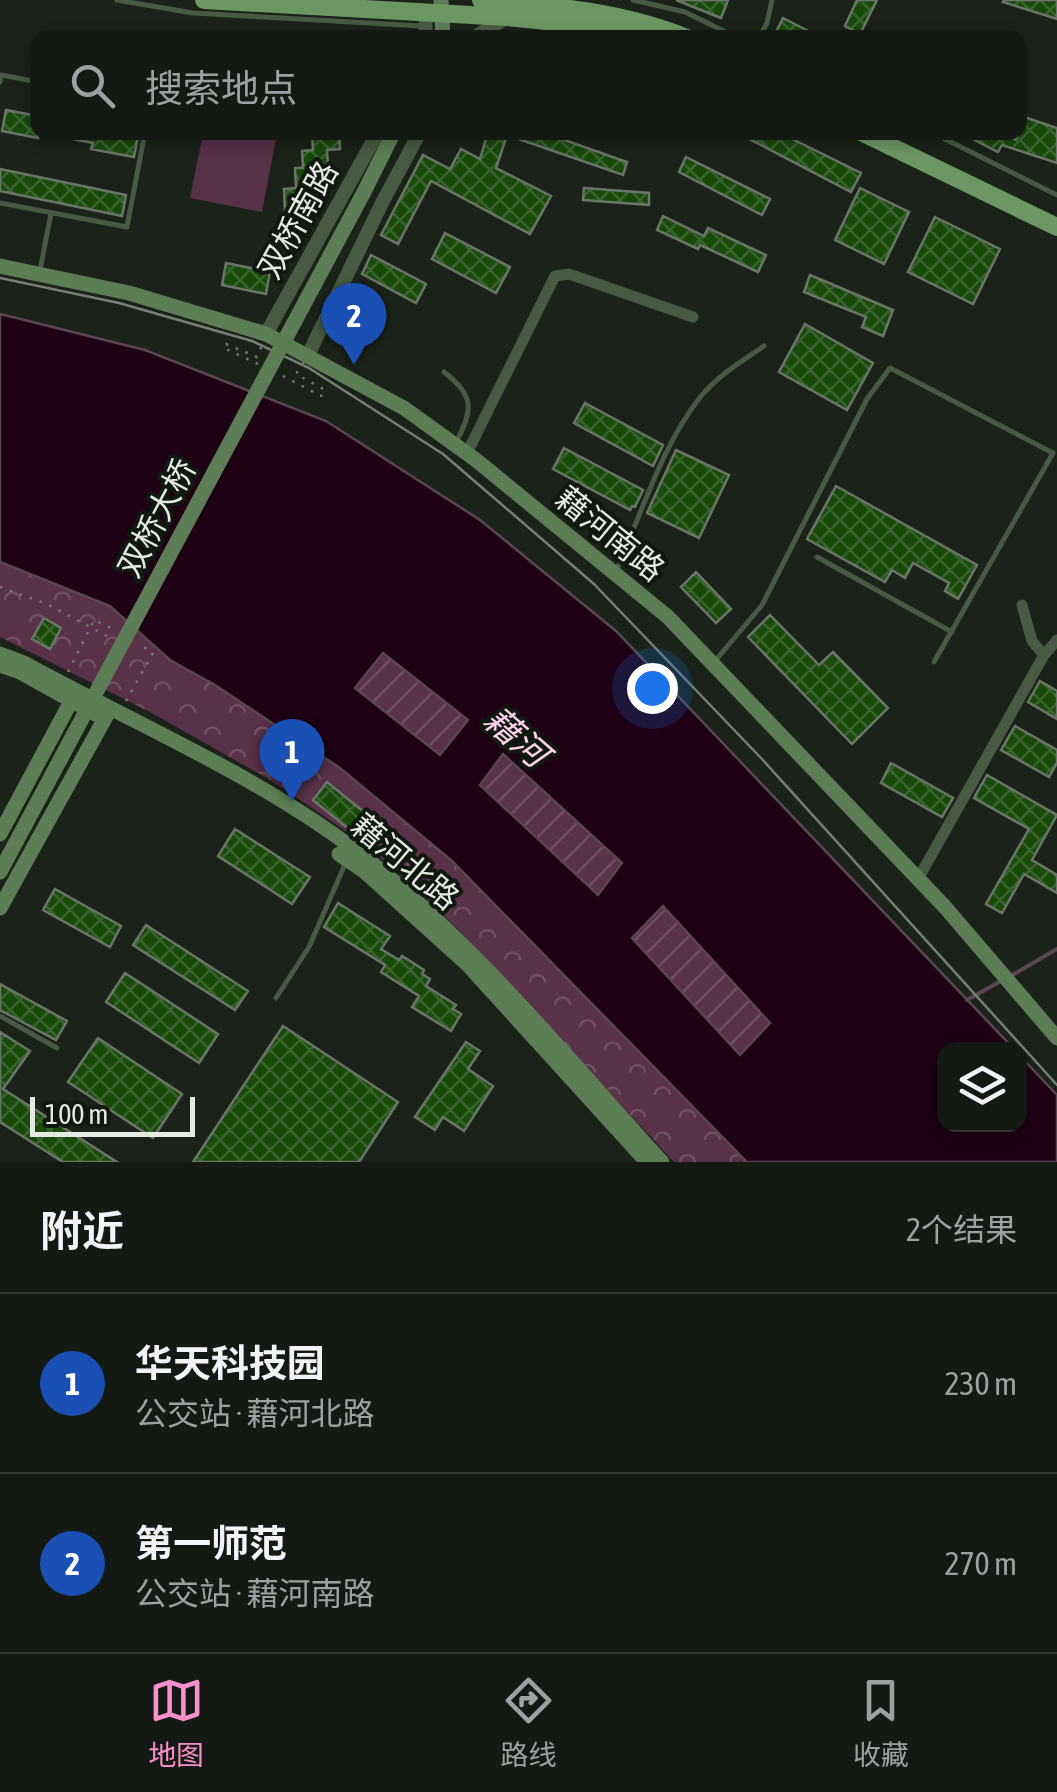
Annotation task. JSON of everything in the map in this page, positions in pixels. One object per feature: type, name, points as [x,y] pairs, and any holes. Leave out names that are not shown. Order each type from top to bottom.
[{"type":"main road","points":[[204,0],[432,19],[507,17],[607,30]]},
{"type":"main road","points":[[481,0],[581,8],[667,30]]},
{"type":"main road","name":"双桥大桥","points":[[0,872],[390,140]]},
{"type":"main road","points":[[878,140],[1057,226]]},
{"type":"main road","points":[[906,140],[1057,213]]},
{"type":"main road","name":"藉河南路","points":[[0,266],[129,293],[265,337],[404,408],[668,617],[918,879],[1057,1038]]},
{"type":"main road","name":"藉河北路","points":[[0,654],[24,663],[74,696]]},
{"type":"main road","name":"藉河北路","points":[[0,665],[74,696],[252,794],[347,859],[468,965],[647,1162]]},
{"type":"main road","points":[[0,834],[74,696]]},
{"type":"main road","points":[[0,908],[107,714]]},
{"type":"main road","name":"藉河北路","points":[[107,714],[257,785],[371,863],[475,958],[662,1162]]},
{"type":"street","points":[[486,30],[507,17]]},
{"type":"street","name":"双桥南路","points":[[265,337],[374,140]]},
{"type":"street","points":[[306,359],[416,140]]},
{"type":"street","points":[[460,449],[555,276],[569,274],[693,317]]},
{"type":"street","points":[[1022,604],[1032,641],[1044,656]]},
{"type":"street","points":[[918,879],[1044,656],[1057,640]]},
{"type":"lane","points":[[117,0],[193,13],[432,19]]},
{"type":"lane","points":[[633,0],[685,12],[722,30]]},
{"type":"lane","points":[[763,30],[772,0]]},
{"type":"lane","points":[[0,82],[2,75],[30,80]]},
{"type":"lane","points":[[0,202],[127,227],[143,140]]},
{"type":"lane","points":[[946,140],[1057,194]]},
{"type":"lane","points":[[39,274],[51,212]]},
{"type":"lane","points":[[615,574],[678,432],[703,394],[764,346]]},
{"type":"lane","points":[[712,663],[762,605],[867,399],[890,368],[1053,453],[934,662]]},
{"type":"lane","points":[[444,372],[461,385],[468,400],[460,449]]},
{"type":"lane","points":[[817,558],[952,632]]},
{"type":"lane","points":[[276,998],[309,946],[347,859]]},
{"type":"lane","points":[[0,1016],[56,1048]]},
{"type":"path","points":[[265,337],[257,357],[226,344],[224,348],[321,396],[324,390],[296,374],[306,359]]},
{"type":"path","points":[[0,588],[47,604],[153,653],[128,700]]},
{"type":"path","points":[[68,672],[94,620],[122,639]]},
{"type":"green space","points":[[202,140],[276,140],[262,212],[190,198]]},
{"type":"green space","points":[[0,562],[110,606],[170,660],[215,685],[340,768],[452,861],[747,1162],[674,1162],[457,928],[368,846],[272,781],[150,712],[0,637]]},
{"type":"green space","points":[[382,653],[469,720],[441,756],[355,688]]},
{"type":"green space","points":[[503,754],[623,864],[598,895],[480,785]]},
{"type":"green space","points":[[663,905],[771,1023],[739,1055],[632,938]]},
{"type":"water","name":"藉河","points":[[0,314],[145,350],[326,421],[480,520],[616,631],[1007,1042],[937,1042],[937,1132],[1027,1132],[1027,1063],[1057,1095],[1057,1162],[747,1162],[452,861],[340,768],[215,685],[170,660],[110,606],[0,562]],"holes":[[[383,653],[468,720],[440,755],[355,688]],[[503,754],[622,863],[598,895],[480,785]],[[663,906],[770,1023],[740,1055],[632,938]]]},
{"type":"building","points":[[676,0],[728,0],[721,18]]},
{"type":"building","points":[[857,0],[877,0],[862,30],[845,26]]},
{"type":"building","points":[[1057,0],[1057,19],[1003,2]]},
{"type":"building","points":[[783,18],[806,30],[777,30]]},
{"type":"building","points":[[6,110],[30,114],[30,136],[2,131]]},
{"type":"building","points":[[1027,118],[1057,128],[1057,163],[1002,145],[998,152],[975,140],[1027,140]]},
{"type":"building","points":[[78,140],[137,140],[134,157],[91,149],[93,143]]},
{"type":"building","points":[[312,140],[339,140],[340,149],[327,150],[328,166],[318,167],[319,187],[307,188],[308,211],[285,213],[284,189],[296,188],[295,168],[303,168],[302,151],[313,150]]},
{"type":"building","points":[[486,140],[505,140],[496,168],[551,196],[530,234],[431,181],[398,244],[381,235],[423,155],[450,169],[461,149],[480,159]]},
{"type":"building","points":[[522,140],[565,140],[627,162],[623,175]]},
{"type":"building","points":[[751,140],[794,140],[861,173],[851,192]]},
{"type":"building","points":[[686,157],[770,199],[762,215],[679,172]]},
{"type":"building","points":[[0,169],[126,195],[122,216],[0,191]]},
{"type":"building","points":[[584,188],[649,193],[649,205],[583,200]]},
{"type":"building","points":[[860,188],[909,212],[884,264],[835,240]]},
{"type":"building","points":[[663,216],[704,236],[708,228],[766,255],[758,272],[657,230]]},
{"type":"building","points":[[935,217],[1000,249],[973,304],[908,272]]},
{"type":"building","points":[[288,221],[299,227],[279,263],[272,260],[266,294],[222,285],[226,263],[261,270]]},
{"type":"building","points":[[445,233],[510,267],[496,293],[432,259]]},
{"type":"building","points":[[371,255],[426,284],[416,303],[362,274]]},
{"type":"building","points":[[810,275],[893,310],[883,336],[862,327],[866,317],[804,292]]},
{"type":"building","points":[[805,324],[873,363],[847,410],[779,372]]},
{"type":"building","points":[[585,403],[663,445],[653,466],[574,423]]},
{"type":"building","points":[[564,448],[643,490],[635,507],[630,510],[553,469]]},
{"type":"building","points":[[676,450],[729,475],[699,538],[647,513]]},
{"type":"building","points":[[836,486],[977,565],[958,599],[945,591],[949,583],[913,563],[905,578],[892,570],[885,582],[807,539]]},
{"type":"building","points":[[696,572],[731,609],[716,623],[681,587]]},
{"type":"building","points":[[770,615],[819,665],[833,652],[888,708],[852,744],[748,637]]},
{"type":"building","points":[[44,618],[61,628],[50,649],[32,639]]},
{"type":"building","points":[[1040,681],[1057,691],[1057,719],[1028,702]]},
{"type":"building","points":[[1015,726],[1057,750],[1057,763],[1049,777],[1001,750]]},
{"type":"building","points":[[891,763],[953,798],[942,817],[881,783]]},
{"type":"building","points":[[987,775],[1057,815],[1032,860],[1057,875],[1057,893],[1024,874],[1002,913],[986,904],[1029,829],[974,798]]},
{"type":"building","points":[[327,782],[370,817],[356,835],[313,800]]},
{"type":"building","points":[[235,829],[310,877],[292,904],[218,856]]},
{"type":"building","points":[[55,889],[121,926],[110,947],[43,910]]},
{"type":"building","points":[[338,903],[390,936],[381,949],[424,970],[422,974],[430,979],[426,986],[456,1005],[453,1009],[461,1014],[451,1031],[412,1007],[419,996],[381,972],[385,965],[324,927]]},
{"type":"building","points":[[146,925],[248,991],[235,1010],[133,945]]},
{"type":"building","points":[[125,973],[218,1034],[199,1063],[106,1002]]},
{"type":"building","points":[[0,984],[67,1021],[56,1040],[0,1010]]},
{"type":"building","points":[[283,1026],[398,1102],[359,1162],[193,1162]]},
{"type":"building","points":[[0,1032],[30,1051],[3,1089],[117,1162],[63,1162],[0,1122]]},
{"type":"building","points":[[98,1038],[182,1094],[153,1138],[68,1082]]},
{"type":"building","points":[[466,1042],[480,1051],[468,1069],[493,1086],[464,1131],[443,1117],[435,1130],[415,1117]]},
{"type":"waterway","points":[[1009,977],[1057,949]]},
{"type":"waterway","points":[[967,1000],[1001,981]]},
{"type":"tram line","points":[[0,278],[119,303],[252,341],[309,368],[443,454],[594,584],[761,758],[1057,1085]]},
{"type":"place","name":"第一师范","points":[[354,365]]},
{"type":"place","name":"华天科技园","points":[[292,801]]}]
